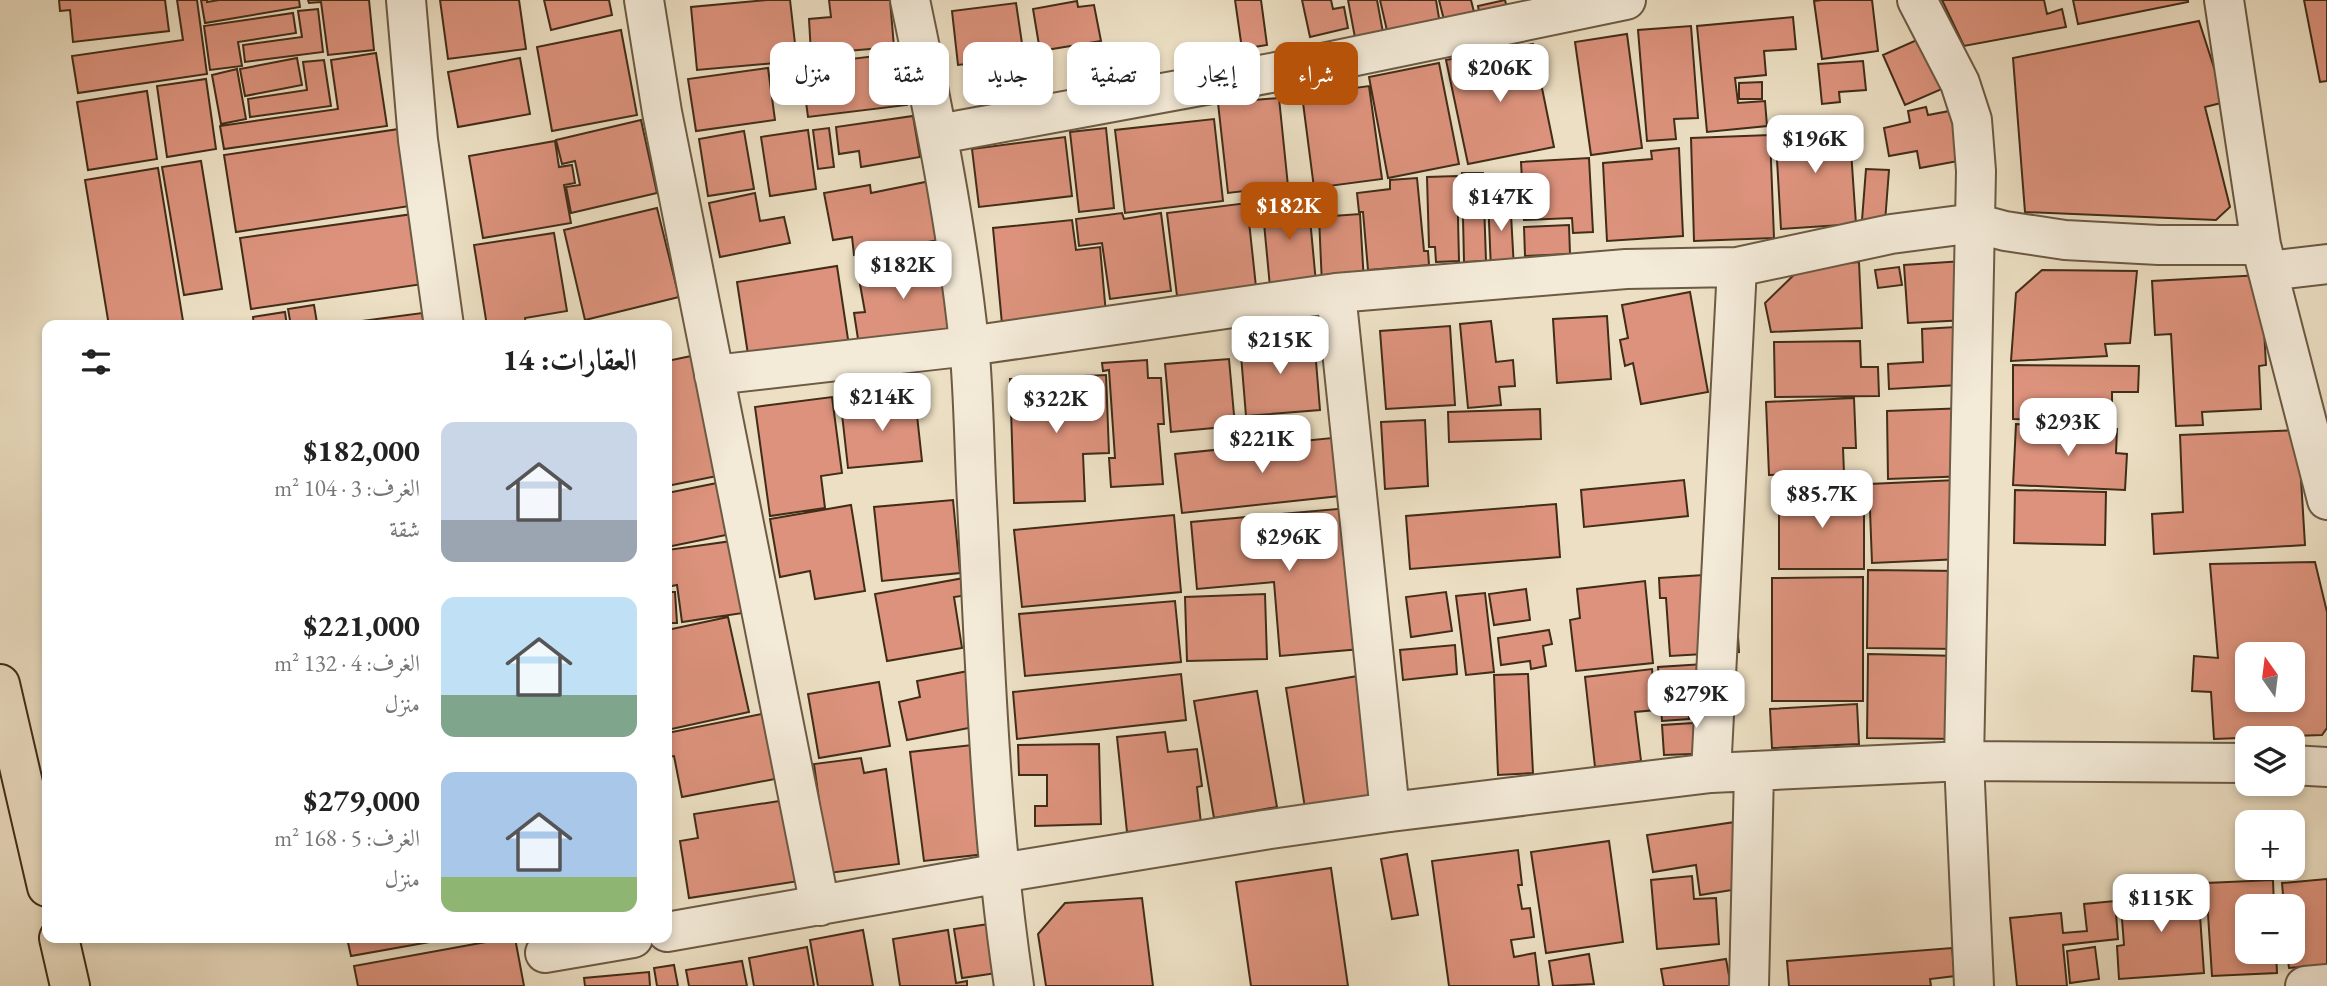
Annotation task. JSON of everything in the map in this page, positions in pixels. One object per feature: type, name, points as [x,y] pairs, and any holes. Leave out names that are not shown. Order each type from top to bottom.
[{"type":"highway","points":[[0,684],[42,865]]},
{"type":"highway","points":[[60,943],[70,986]]},
{"type":"street","points":[[406,0],[418,140],[443,320]]},
{"type":"street","points":[[644,0],[662,112],[713,375],[820,906]]},
{"type":"street","points":[[910,0],[939,134],[956,237],[969,346],[990,760],[1014,986]]},
{"type":"street","points":[[939,134],[1298,68],[1626,0]]},
{"type":"street","points":[[1917,0],[1960,83],[1972,120],[1976,171],[1964,761],[1974,986]]},
{"type":"street","points":[[2224,0],[2265,258],[2327,500]]},
{"type":"street","points":[[713,375],[969,346],[1336,293],[1626,270],[1737,267],[1891,234],[1975,223],[2005,231],[2066,240],[2159,244],[2327,264]]},
{"type":"street","points":[[1711,773],[1737,267]]},
{"type":"street","points":[[1336,293],[1390,812]]},
{"type":"street","points":[[672,931],[1264,830],[1711,773],[1964,761],[2235,762]]},
{"type":"street","points":[[2305,766],[2327,767]]},
{"type":"street","points":[[1749,986],[1754,772]]},
{"type":"street","points":[[545,959],[612,943]]},
{"type":"street","points":[[2305,986],[2327,984]]},
{"type":"building","points":[[59,0],[165,0],[169,31],[73,42],[70,10],[60,11]]},
{"type":"building","points":[[177,0],[197,0],[207,74],[78,93],[72,56],[183,40]]},
{"type":"building","points":[[201,0],[299,0],[300,7],[205,23]]},
{"type":"building","points":[[308,0],[369,0],[374,50],[328,55],[321,2],[309,3]]},
{"type":"building","points":[[440,0],[519,0],[526,49],[448,59]]},
{"type":"building","points":[[544,0],[609,0],[612,15],[551,30]]},
{"type":"building","points":[[790,0],[795,42],[770,42],[770,63],[697,70],[691,7]]},
{"type":"building","points":[[829,0],[890,0],[894,42],[869,42],[869,49],[855,50],[855,42],[810,42],[809,19],[831,17]]},
{"type":"building","points":[[1235,0],[1261,0],[1267,45],[1260,46],[1260,42],[1241,42]]},
{"type":"building","points":[[1302,0],[1331,0],[1333,9],[1344,7],[1348,28],[1310,37]]},
{"type":"building","points":[[1348,0],[1377,0],[1384,38],[1356,42]]},
{"type":"building","points":[[1380,0],[1436,0],[1440,24],[1388,35]]},
{"type":"building","points":[[1439,0],[1471,0],[1477,24],[1447,32]]},
{"type":"building","points":[[1505,0],[1509,17],[1481,23],[1478,6]]},
{"type":"building","points":[[1872,0],[1878,51],[1822,59],[1814,1]]},
{"type":"building","points":[[1942,0],[2044,0],[2047,14],[2062,9],[2066,27],[1964,46]]},
{"type":"building","points":[[2073,0],[2188,0],[2188,2],[2078,24]]},
{"type":"building","points":[[2304,0],[2327,0],[2327,81],[2320,82]]},
{"type":"building","points":[[1077,1],[1078,7],[1094,5],[1101,41],[1067,42],[1067,47],[1053,49],[1053,42],[1038,42],[1033,9]]},
{"type":"building","points":[[1016,3],[1022,42],[963,42],[963,64],[958,65],[952,11]]},
{"type":"building","points":[[318,9],[323,52],[245,62],[243,45],[302,37],[298,11]]},
{"type":"building","points":[[293,13],[296,33],[238,42],[242,66],[210,70],[204,26]]},
{"type":"building","points":[[1793,17],[1796,49],[1764,51],[1766,75],[1735,78],[1738,103],[1765,101],[1767,126],[1707,132],[1697,26]]},
{"type":"building","points":[[2199,21],[2225,102],[2205,107],[2230,207],[2216,220],[2025,212],[2013,58]]},
{"type":"building","points":[[1691,26],[1698,118],[1674,119],[1676,139],[1647,141],[1638,30]]},
{"type":"building","points":[[621,30],[637,115],[552,131],[537,47]]},
{"type":"building","points":[[1627,34],[1642,148],[1591,155],[1575,42]]},
{"type":"building","points":[[1928,35],[1951,85],[1905,105],[1883,55]]},
{"type":"building","points":[[1533,44],[1554,147],[1468,164],[1446,60]]},
{"type":"building","points":[[376,53],[387,126],[224,149],[220,126],[338,109],[331,60]]},
{"type":"building","points":[[869,57],[869,105],[907,105],[808,117],[806,105],[855,105],[855,58]]},
{"type":"building","points":[[297,58],[302,85],[245,96],[240,69]]},
{"type":"building","points":[[520,58],[530,114],[458,127],[448,72]]},
{"type":"building","points":[[324,60],[331,106],[250,117],[248,99],[307,90],[303,62]]},
{"type":"building","points":[[1863,61],[1866,90],[1839,92],[1840,102],[1822,104],[1818,64]]},
{"type":"building","points":[[1439,63],[1459,164],[1388,178],[1369,77]]},
{"type":"building","points":[[768,68],[770,105],[773,105],[775,120],[696,131],[688,79]]},
{"type":"building","points":[[237,69],[246,119],[221,124],[212,75]]},
{"type":"building","points":[[206,79],[216,149],[167,157],[157,86]]},
{"type":"building","points":[[1762,82],[1762,99],[1739,99],[1739,83]]},
{"type":"building","points":[[1369,86],[1382,179],[1314,188],[1303,105],[1358,105],[1358,87]]},
{"type":"building","points":[[147,91],[157,159],[88,170],[77,102]]},
{"type":"building","points":[[1274,98],[1274,105],[1280,105],[1288,186],[1228,193],[1218,105],[1260,105],[1260,100]]},
{"type":"building","points":[[1926,107],[1928,115],[1960,109],[1969,159],[1920,168],[1917,151],[1889,156],[1884,128],[1910,122],[1908,111]]},
{"type":"building","points":[[913,116],[920,157],[861,167],[859,151],[839,154],[836,127]]},
{"type":"building","points":[[1214,119],[1223,201],[1125,213],[1115,130]]},
{"type":"building","points":[[641,120],[657,193],[571,213],[566,187],[580,185],[575,161],[562,164],[556,140]]},
{"type":"building","points":[[1849,121],[1856,224],[1781,229],[1775,125]]},
{"type":"building","points":[[829,128],[834,167],[818,169],[813,130]]},
{"type":"building","points":[[1106,128],[1114,208],[1079,212],[1070,132]]},
{"type":"building","points":[[399,129],[410,206],[236,232],[224,155]]},
{"type":"building","points":[[808,130],[816,189],[770,196],[761,137]]},
{"type":"building","points":[[744,131],[754,189],[708,196],[699,139]]},
{"type":"building","points":[[1770,135],[1774,238],[1694,241],[1691,138]]},
{"type":"building","points":[[1065,137],[1072,196],[979,207],[972,149]]},
{"type":"building","points":[[555,141],[559,167],[572,165],[575,183],[564,185],[571,223],[483,238],[469,156]]},
{"type":"building","points":[[1679,148],[1683,236],[1607,241],[1603,163],[1652,159],[1651,151]]},
{"type":"building","points":[[1589,158],[1593,232],[1573,233],[1572,218],[1524,220],[1521,162]]},
{"type":"building","points":[[201,161],[222,289],[184,295],[162,167]]},
{"type":"building","points":[[158,168],[183,320],[108,320],[85,180]]},
{"type":"building","points":[[1866,169],[1889,170],[1885,222],[1862,220]]},
{"type":"building","points":[[1462,173],[1483,173],[1486,261],[1464,262]]},
{"type":"building","points":[[1457,176],[1459,261],[1436,262],[1435,247],[1429,247],[1427,177]]},
{"type":"building","points":[[1417,178],[1424,251],[1428,251],[1429,265],[1368,270],[1363,212],[1359,212],[1357,193],[1390,189],[1390,180]]},
{"type":"building","points":[[935,180],[945,239],[854,255],[852,237],[833,240],[824,193],[870,185],[871,193]]},
{"type":"building","points":[[755,193],[760,221],[784,217],[790,243],[720,257],[709,203]]},
{"type":"building","points":[[1510,196],[1514,269],[1491,270],[1488,197]]},
{"type":"building","points":[[1308,197],[1316,283],[1270,287],[1262,202]]},
{"type":"building","points":[[1247,203],[1256,287],[1177,296],[1167,213]]},
{"type":"building","points":[[657,208],[679,297],[585,320],[564,230]]},
{"type":"building","points":[[1122,213],[1124,219],[1161,213],[1171,291],[1110,299],[1102,243],[1079,246],[1076,219]]},
{"type":"building","points":[[413,214],[423,284],[251,309],[240,238]]},
{"type":"building","points":[[1360,214],[1364,283],[1322,285],[1319,217]]},
{"type":"building","points":[[1072,220],[1076,250],[1100,247],[1106,314],[1002,324],[993,228]]},
{"type":"building","points":[[1569,225],[1570,254],[1525,256],[1524,227]]},
{"type":"building","points":[[554,233],[567,311],[525,320],[486,320],[474,245]]},
{"type":"building","points":[[939,247],[955,336],[860,352],[854,313],[865,312],[856,262]]},
{"type":"building","points":[[1963,261],[1967,320],[1908,323],[1904,265]]},
{"type":"building","points":[[1859,262],[1862,328],[1771,332],[1765,303],[1801,268]]},
{"type":"building","points":[[837,266],[849,346],[749,361],[737,282]]},
{"type":"building","points":[[1899,267],[1902,285],[1878,288],[1875,270]]},
{"type":"building","points":[[2042,270],[2137,271],[2130,343],[2105,344],[2107,356],[2011,361],[2016,293]]},
{"type":"building","points":[[2261,275],[2266,365],[2259,366],[2261,409],[2202,412],[2203,425],[2176,426],[2171,334],[2155,335],[2152,281]]},
{"type":"building","points":[[1690,292],[1708,392],[1641,404],[1633,363],[1625,366],[1620,340],[1628,338],[1622,305]]},
{"type":"building","points":[[314,305],[316,320],[290,320],[288,309]]},
{"type":"building","points":[[285,312],[286,320],[253,320],[253,317]]},
{"type":"building","points":[[422,313],[423,320],[369,320]]},
{"type":"building","points":[[1607,316],[1611,379],[1557,383],[1553,319]]},
{"type":"building","points":[[1491,321],[1496,362],[1513,360],[1515,386],[1499,387],[1501,405],[1468,408],[1460,324]]},
{"type":"building","points":[[1450,326],[1455,405],[1386,409],[1380,331]]},
{"type":"building","points":[[1956,327],[1959,385],[1889,389],[1888,364],[1923,362],[1922,329]]},
{"type":"building","points":[[1314,337],[1320,410],[1246,416],[1240,343]]},
{"type":"building","points":[[1860,341],[1861,367],[1878,367],[1879,396],[1775,397],[1774,342]]},
{"type":"building","points":[[696,355],[722,475],[672,485],[672,360]]},
{"type":"building","points":[[1229,359],[1235,426],[1171,432],[1165,364]]},
{"type":"building","points":[[1147,360],[1148,378],[1161,378],[1164,424],[1158,424],[1163,484],[1111,487],[1109,458],[1115,458],[1109,370],[1103,371],[1102,363]]},
{"type":"building","points":[[2013,365],[2139,366],[2138,392],[2112,392],[2112,421],[2013,419]]},
{"type":"building","points":[[1106,375],[1109,453],[1083,454],[1085,501],[1014,503],[1010,379]]},
{"type":"building","points":[[832,397],[842,473],[821,476],[825,508],[770,516],[755,407]]},
{"type":"building","points":[[915,397],[922,461],[848,468],[841,405]]},
{"type":"building","points":[[1854,398],[1856,448],[1843,448],[1844,473],[1769,475],[1766,402]]},
{"type":"building","points":[[1967,408],[1969,476],[1888,479],[1887,411]]},
{"type":"building","points":[[1540,409],[1541,439],[1449,442],[1448,412]]},
{"type":"building","points":[[1425,420],[1428,486],[1385,489],[1381,422]]},
{"type":"building","points":[[2016,424],[2117,429],[2116,453],[2127,454],[2125,490],[2013,485]]},
{"type":"building","points":[[2298,430],[2305,545],[2154,554],[2152,514],[2183,512],[2180,435]]},
{"type":"building","points":[[1342,437],[1349,495],[1182,513],[1175,454]]},
{"type":"building","points":[[1684,480],[1688,516],[1584,527],[1581,490]]},
{"type":"building","points":[[1957,480],[1961,559],[1872,563],[1869,484]]},
{"type":"building","points":[[717,483],[726,535],[672,546],[672,492]]},
{"type":"building","points":[[1779,490],[1864,490],[1864,569],[1779,569]]},
{"type":"building","points":[[2015,490],[2106,492],[2105,545],[2014,543]]},
{"type":"building","points":[[953,500],[960,573],[882,581],[874,507]]},
{"type":"building","points":[[1556,504],[1560,557],[1410,569],[1406,516]]},
{"type":"building","points":[[851,505],[865,591],[815,599],[810,571],[780,577],[770,519]]},
{"type":"building","points":[[1349,508],[1361,649],[1280,656],[1274,582],[1197,589],[1191,522]]},
{"type":"building","points":[[1174,515],[1181,592],[1022,607],[1014,530]]},
{"type":"building","points":[[732,541],[743,613],[682,622],[677,585],[672,586],[672,549]]},
{"type":"building","points":[[2315,562],[2327,612],[2327,728],[2322,735],[2305,736],[2305,726],[2235,726],[2235,738],[2214,739],[2211,692],[2192,691],[2194,656],[2218,658],[2210,564]]},
{"type":"building","points":[[1868,570],[1961,571],[1960,649],[1867,648]]},
{"type":"building","points":[[1734,573],[1739,652],[1670,656],[1666,598],[1660,598],[1659,578]]},
{"type":"building","points":[[1863,577],[1863,701],[1772,701],[1772,578]]},
{"type":"building","points":[[964,578],[968,595],[954,597],[962,648],[887,661],[875,594]]},
{"type":"building","points":[[1645,581],[1653,663],[1576,671],[1570,620],[1580,618],[1577,589]]},
{"type":"building","points":[[1526,589],[1530,620],[1494,625],[1489,594]]},
{"type":"building","points":[[672,592],[675,592],[677,623],[672,623]]},
{"type":"building","points":[[1446,592],[1452,631],[1411,637],[1406,597]]},
{"type":"building","points":[[1485,593],[1494,672],[1466,675],[1456,596]]},
{"type":"building","points":[[1265,594],[1267,659],[1187,661],[1185,597]]},
{"type":"building","points":[[1175,601],[1181,662],[1025,676],[1019,614]]},
{"type":"building","points":[[728,617],[749,712],[672,729],[672,629]]},
{"type":"building","points":[[1549,630],[1552,644],[1543,646],[1546,666],[1531,669],[1530,661],[1501,665],[1498,638]]},
{"type":"building","points":[[1455,645],[1457,674],[1403,680],[1400,650]]},
{"type":"building","points":[[1868,654],[1960,656],[1959,739],[1867,738]]},
{"type":"building","points":[[1704,664],[1705,683],[1686,684],[1689,719],[1662,721],[1658,667]]},
{"type":"building","points":[[1652,669],[1656,710],[1635,712],[1641,761],[1595,767],[1585,677]]},
{"type":"building","points":[[968,671],[979,726],[907,740],[899,702],[920,697],[917,681]]},
{"type":"building","points":[[1181,674],[1186,720],[1017,739],[1013,692]]},
{"type":"building","points":[[1528,674],[1533,773],[1498,775],[1494,675]]},
{"type":"building","points":[[1358,676],[1377,797],[1305,808],[1286,688]]},
{"type":"building","points":[[879,682],[890,746],[819,758],[808,694]]},
{"type":"building","points":[[1257,691],[1277,807],[1214,818],[1194,701]]},
{"type":"building","points":[[1719,694],[1721,753],[1664,755],[1662,725],[1693,723],[1692,695]]},
{"type":"building","points":[[1857,704],[1859,744],[1772,748],[1770,709]]},
{"type":"building","points":[[767,713],[780,778],[682,797],[672,756],[672,732]]},
{"type":"building","points":[[1165,732],[1168,752],[1197,749],[1202,786],[1197,787],[1201,824],[1127,832],[1117,737]]},
{"type":"building","points":[[981,744],[994,853],[924,861],[910,752]]},
{"type":"building","points":[[1099,744],[1101,824],[1035,826],[1035,806],[1047,806],[1047,775],[1019,775],[1018,745]]},
{"type":"building","points":[[861,758],[864,773],[886,769],[899,864],[829,873],[814,764]]},
{"type":"building","points":[[786,800],[799,881],[689,898],[680,841],[698,838],[694,814]]},
{"type":"building","points":[[1735,822],[1745,888],[1700,895],[1696,865],[1653,872],[1647,835]]},
{"type":"building","points":[[1609,841],[1623,942],[1546,953],[1531,852]]},
{"type":"building","points":[[1518,850],[1522,885],[1518,885],[1522,909],[1530,908],[1534,937],[1511,940],[1514,957],[1535,953],[1539,986],[1449,986],[1432,861]]},
{"type":"building","points":[[1407,854],[1418,915],[1392,919],[1381,859]]},
{"type":"building","points":[[1331,868],[1348,986],[1251,986],[1236,882]]},
{"type":"building","points":[[1692,876],[1694,899],[1716,898],[1719,944],[1657,949],[1651,880]]},
{"type":"building","points":[[2327,879],[2327,965],[2289,968],[2288,964],[2305,964],[2305,894],[2283,894],[2282,883]]},
{"type":"building","points":[[2273,880],[2274,894],[2235,894],[2235,964],[2277,964],[2277,973],[2212,976],[2206,883]]},
{"type":"building","points":[[2198,887],[2204,973],[2119,979],[2117,946],[2124,945],[2120,893]]},
{"type":"building","points":[[1142,898],[1153,986],[1046,986],[1038,934],[1065,903]]},
{"type":"building","points":[[2115,901],[2118,939],[2063,945],[2067,986],[2017,986],[2010,918],[2061,913],[2063,933],[2087,931],[2084,904]]},
{"type":"building","points":[[996,923],[1004,972],[962,978],[954,929]]},
{"type":"building","points":[[863,930],[873,986],[818,986],[810,940]]},
{"type":"building","points":[[948,930],[956,983],[967,981],[967,986],[900,986],[893,939]]},
{"type":"building","points":[[348,943],[424,943],[351,956]]},
{"type":"building","points":[[480,943],[516,943],[524,986],[358,986],[354,966]]},
{"type":"building","points":[[807,947],[814,986],[754,986],[749,958]]},
{"type":"building","points":[[2095,947],[2099,979],[2070,983],[2067,951]]},
{"type":"building","points":[[1952,948],[1955,976],[1930,979],[1931,986],[1789,986],[1787,961]]},
{"type":"building","points":[[1589,954],[1594,984],[1553,986],[1549,961]]},
{"type":"building","points":[[1726,959],[1731,986],[1664,986],[1661,969]]},
{"type":"building","points":[[742,961],[747,986],[689,986],[686,970]]},
{"type":"building","points":[[674,965],[678,986],[657,986],[654,968]]},
{"type":"building","points":[[649,972],[650,986],[585,986],[584,978]]}]
